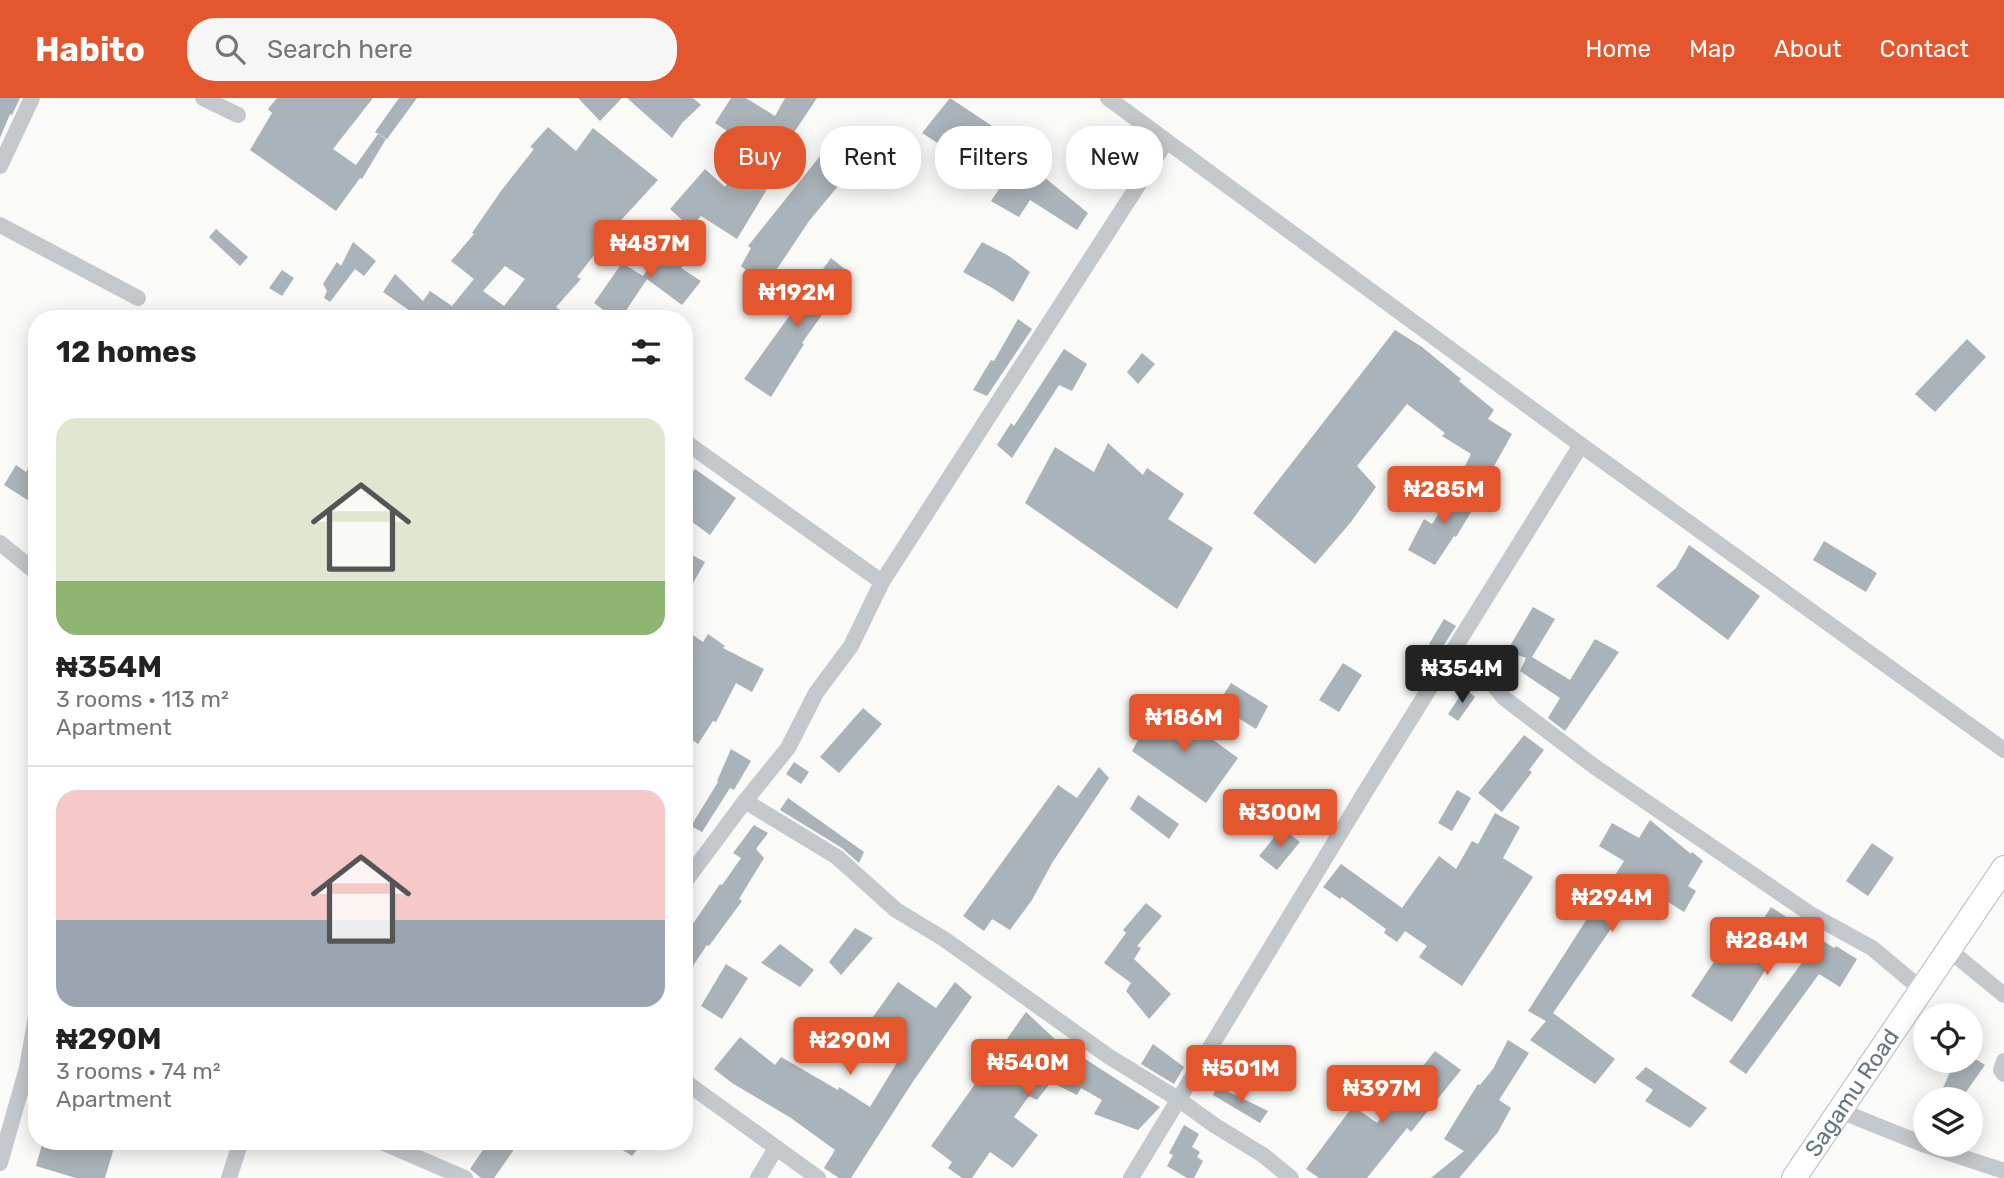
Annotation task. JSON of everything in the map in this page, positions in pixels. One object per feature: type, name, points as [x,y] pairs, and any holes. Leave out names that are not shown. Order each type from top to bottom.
[{"type":"highway","name":"Sagamu Road","points":[[1794,1178],[2004,868]]},
{"type":"street","points":[[0,166],[32,98]]},
{"type":"street","points":[[203,98],[238,115]]},
{"type":"street","points":[[1108,98],[1581,445],[2004,750]]},
{"type":"street","points":[[693,871],[788,748],[816,693],[851,646],[882,582],[1166,142]]},
{"type":"street","points":[[0,225],[138,298]]},
{"type":"street","points":[[1131,1178],[1581,445]]},
{"type":"street","points":[[693,447],[882,582]]},
{"type":"street","points":[[0,543],[28,566]]},
{"type":"street","points":[[1448,658],[1476,670],[1491,682],[1504,698],[1595,767],[1812,915],[1872,948],[1921,989]]},
{"type":"street","points":[[745,801],[837,857],[896,910],[943,939],[1108,1056],[1178,1098],[1214,1125],[1263,1155],[1291,1178]]},
{"type":"street","points":[[1948,949],[2004,995]]},
{"type":"street","points":[[2004,1061],[2001,1070],[2004,1074]]},
{"type":"street","points":[[0,1163],[28,1062]]},
{"type":"street","points":[[693,1088],[818,1178]]},
{"type":"street","points":[[1839,1110],[1936,1149],[2004,1171]]},
{"type":"street","points":[[758,1178],[776,1149]]},
{"type":"street","points":[[229,1178],[238,1150]]},
{"type":"street","points":[[400,1150],[465,1178]]},
{"type":"building","points":[[0,98],[20,98],[0,138]]},
{"type":"building","points":[[277,98],[373,98],[333,149],[356,165],[378,134],[386,139],[362,179],[360,178],[336,211],[250,150],[272,113],[268,109]]},
{"type":"building","points":[[399,98],[417,98],[387,139],[375,132]]},
{"type":"building","points":[[578,98],[622,98],[600,121]]},
{"type":"building","points":[[627,98],[693,98],[701,105],[682,123],[672,138]]},
{"type":"building","points":[[731,98],[746,98],[775,116],[785,98],[817,98],[798,126],[720,126],[715,123]]},
{"type":"building","points":[[950,98],[992,126],[935,126],[935,141],[922,133]]},
{"type":"building","points":[[548,127],[576,151],[593,128],[658,180],[623,218],[577,277],[581,279],[556,307],[560,310],[409,310],[383,292],[395,274],[423,301],[430,291],[452,306],[474,279],[451,261],[474,234],[472,233],[501,191],[534,149],[530,147]],"holes":[[[505,266],[525,279],[504,306],[483,291]]]},
{"type":"building","points":[[820,156],[820,189],[836,189],[809,221],[765,287],[741,266],[751,248],[748,246],[794,189],[806,189],[806,174]]},
{"type":"building","points":[[705,169],[714,177],[714,189],[767,189],[737,239],[701,216],[691,228],[670,209]]},
{"type":"building","points":[[1052,184],[1088,213],[1077,230],[1030,200],[1019,217],[991,201],[999,189],[1052,189]]},
{"type":"building","points":[[216,229],[248,257],[240,266],[209,237]]},
{"type":"building","points":[[671,237],[693,251],[681,268],[701,281],[682,305],[647,279],[626,310],[603,310],[594,303],[622,263],[643,276]]},
{"type":"building","points":[[353,242],[376,261],[364,276],[355,269],[330,302],[324,298],[327,291],[323,284],[337,262],[341,266]]},
{"type":"building","points":[[982,242],[1009,256],[1030,272],[1013,302],[963,272]]},
{"type":"building","points":[[831,258],[851,274],[802,343],[804,344],[771,397],[744,379]]},
{"type":"building","points":[[282,270],[294,278],[282,296],[269,288]]},
{"type":"building","points":[[1018,319],[1032,329],[987,396],[973,390],[991,360],[994,361]]},
{"type":"building","points":[[1395,330],[1422,347],[1461,379],[1459,381],[1494,410],[1488,419],[1512,434],[1489,475],[1465,466],[1471,454],[1442,436],[1445,433],[1407,404],[1357,466],[1376,487],[1351,522],[1315,564],[1253,513]]},
{"type":"building","points":[[1967,339],[1986,357],[1935,412],[1915,394]]},
{"type":"building","points":[[1064,349],[1087,364],[1072,391],[1059,385],[1012,458],[997,445],[1011,423],[1014,426]]},
{"type":"building","points":[[1142,353],[1155,364],[1138,384],[1127,372]]},
{"type":"building","points":[[1108,443],[1143,475],[1147,468],[1184,494],[1168,519],[1213,548],[1177,609],[1025,503],[1055,447],[1094,472]]},
{"type":"building","points":[[16,465],[26,472],[28,469],[28,500],[4,485]]},
{"type":"building","points":[[695,469],[736,498],[710,535],[693,523]]},
{"type":"building","points":[[1458,484],[1479,499],[1435,565],[1408,550],[1424,519],[1432,524]]},
{"type":"building","points":[[1824,541],[1877,573],[1866,592],[1813,560]]},
{"type":"building","points":[[1689,545],[1760,596],[1728,640],[1656,586],[1676,568]]},
{"type":"building","points":[[693,556],[705,562],[693,583]]},
{"type":"building","points":[[1533,607],[1555,619],[1532,657],[1570,680],[1595,639],[1619,652],[1565,731],[1548,718],[1560,698],[1520,671],[1526,658],[1507,651]]},
{"type":"building","points":[[1444,619],[1456,626],[1440,651],[1429,644]]},
{"type":"building","points":[[708,634],[725,646],[723,648],[764,669],[752,692],[736,683],[716,722],[713,721],[698,744],[693,740],[693,635],[703,642]]},
{"type":"building","points":[[1343,663],[1362,675],[1339,712],[1319,700]]},
{"type":"building","points":[[1231,683],[1268,706],[1256,729],[1217,705]]},
{"type":"building","points":[[1465,689],[1475,697],[1458,721],[1448,714]]},
{"type":"building","points":[[1157,703],[1238,758],[1206,803],[1132,751],[1144,729],[1142,727]]},
{"type":"building","points":[[863,708],[882,724],[839,773],[820,757]]},
{"type":"building","points":[[1524,735],[1544,750],[1529,770],[1532,772],[1502,812],[1478,793]]},
{"type":"building","points":[[731,749],[751,761],[734,790],[730,788],[702,832],[693,827],[693,823],[717,781]]},
{"type":"building","points":[[794,762],[809,772],[801,784],[786,774]]},
{"type":"building","points":[[1099,767],[1109,778],[1010,930],[992,919],[984,931],[963,916],[1058,785],[1077,798]]},
{"type":"building","points":[[1457,790],[1471,798],[1452,831],[1438,823]]},
{"type":"building","points":[[1138,795],[1179,824],[1169,839],[1130,809]]},
{"type":"building","points":[[788,798],[864,852],[859,863],[842,848],[780,810]]},
{"type":"building","points":[[1495,813],[1520,827],[1503,858],[1533,877],[1462,986],[1419,957],[1427,946],[1405,931],[1397,942],[1384,933],[1386,929],[1342,897],[1340,899],[1323,887],[1341,864],[1402,908],[1439,856],[1456,869],[1472,841],[1478,844]]},
{"type":"building","points":[[1650,820],[1703,861],[1688,886],[1696,891],[1684,912],[1641,885],[1553,1013],[1615,1059],[1595,1084],[1530,1040],[1546,1021],[1528,1011],[1624,861],[1599,846],[1612,823],[1639,838]]},
{"type":"building","points":[[754,825],[768,833],[756,849],[764,858],[739,899],[742,901],[693,966],[693,924],[741,858],[733,853]]},
{"type":"building","points":[[1282,828],[1300,842],[1277,870],[1259,856]]},
{"type":"building","points":[[1872,843],[1894,858],[1868,896],[1846,881]]},
{"type":"building","points":[[1146,903],[1162,916],[1137,946],[1141,948],[1134,959],[1171,994],[1149,1019],[1126,991],[1131,983],[1104,963],[1126,933],[1123,930]]},
{"type":"building","points":[[1771,907],[1834,948],[1836,946],[1857,959],[1840,987],[1819,974],[1746,1074],[1729,1062],[1809,953],[1786,938],[1732,1022],[1691,996],[1740,923],[1755,932]]},
{"type":"building","points":[[855,928],[873,938],[841,975],[829,962]]},
{"type":"building","points":[[780,944],[814,970],[800,987],[761,963]]},
{"type":"building","points":[[726,964],[748,978],[722,1019],[701,1006]]},
{"type":"building","points":[[898,982],[936,1008],[955,982],[972,997],[851,1178],[839,1178],[824,1168],[835,1150],[791,1118],[732,1083],[714,1069],[740,1037],[775,1065],[781,1057],[838,1090],[839,1087],[870,1107],[904,1051],[865,1028]]},
{"type":"building","points":[[1026,1012],[1057,1041],[1160,1107],[1138,1130],[1094,1114],[1102,1100],[1081,1088],[1077,1095],[1051,1082],[1037,1100],[1029,1096],[1014,1117],[1038,1135],[1013,1168],[990,1152],[972,1178],[962,1178],[948,1168],[952,1162],[931,1146]]},
{"type":"building","points":[[1508,1040],[1529,1053],[1499,1100],[1511,1108],[1498,1132],[1459,1178],[1431,1178],[1464,1151],[1444,1139],[1478,1084],[1480,1085],[1493,1069]]},
{"type":"building","points":[[1153,1044],[1184,1067],[1174,1084],[1141,1064]]},
{"type":"building","points":[[1435,1051],[1461,1070],[1411,1132],[1407,1128],[1367,1178],[1319,1178],[1306,1169],[1353,1106],[1377,1123]]},
{"type":"building","points":[[1646,1067],[1707,1108],[1690,1128],[1645,1101],[1653,1090],[1635,1078]]},
{"type":"building","points":[[1950,1073],[1979,1073],[1969,1087],[1943,1087]]},
{"type":"building","points":[[1217,1086],[1268,1111],[1260,1123],[1213,1095]]},
{"type":"building","points":[[1184,1125],[1199,1134],[1192,1147],[1200,1152],[1197,1157],[1203,1161],[1194,1178],[1187,1178],[1167,1166],[1173,1155],[1169,1153]]},
{"type":"building","points":[[40,1150],[113,1150],[105,1178],[76,1178],[36,1166]]},
{"type":"building","points":[[483,1150],[514,1150],[494,1178],[481,1178],[470,1169]]},
{"type":"building","points":[[622,1150],[637,1150],[632,1156]]}]
